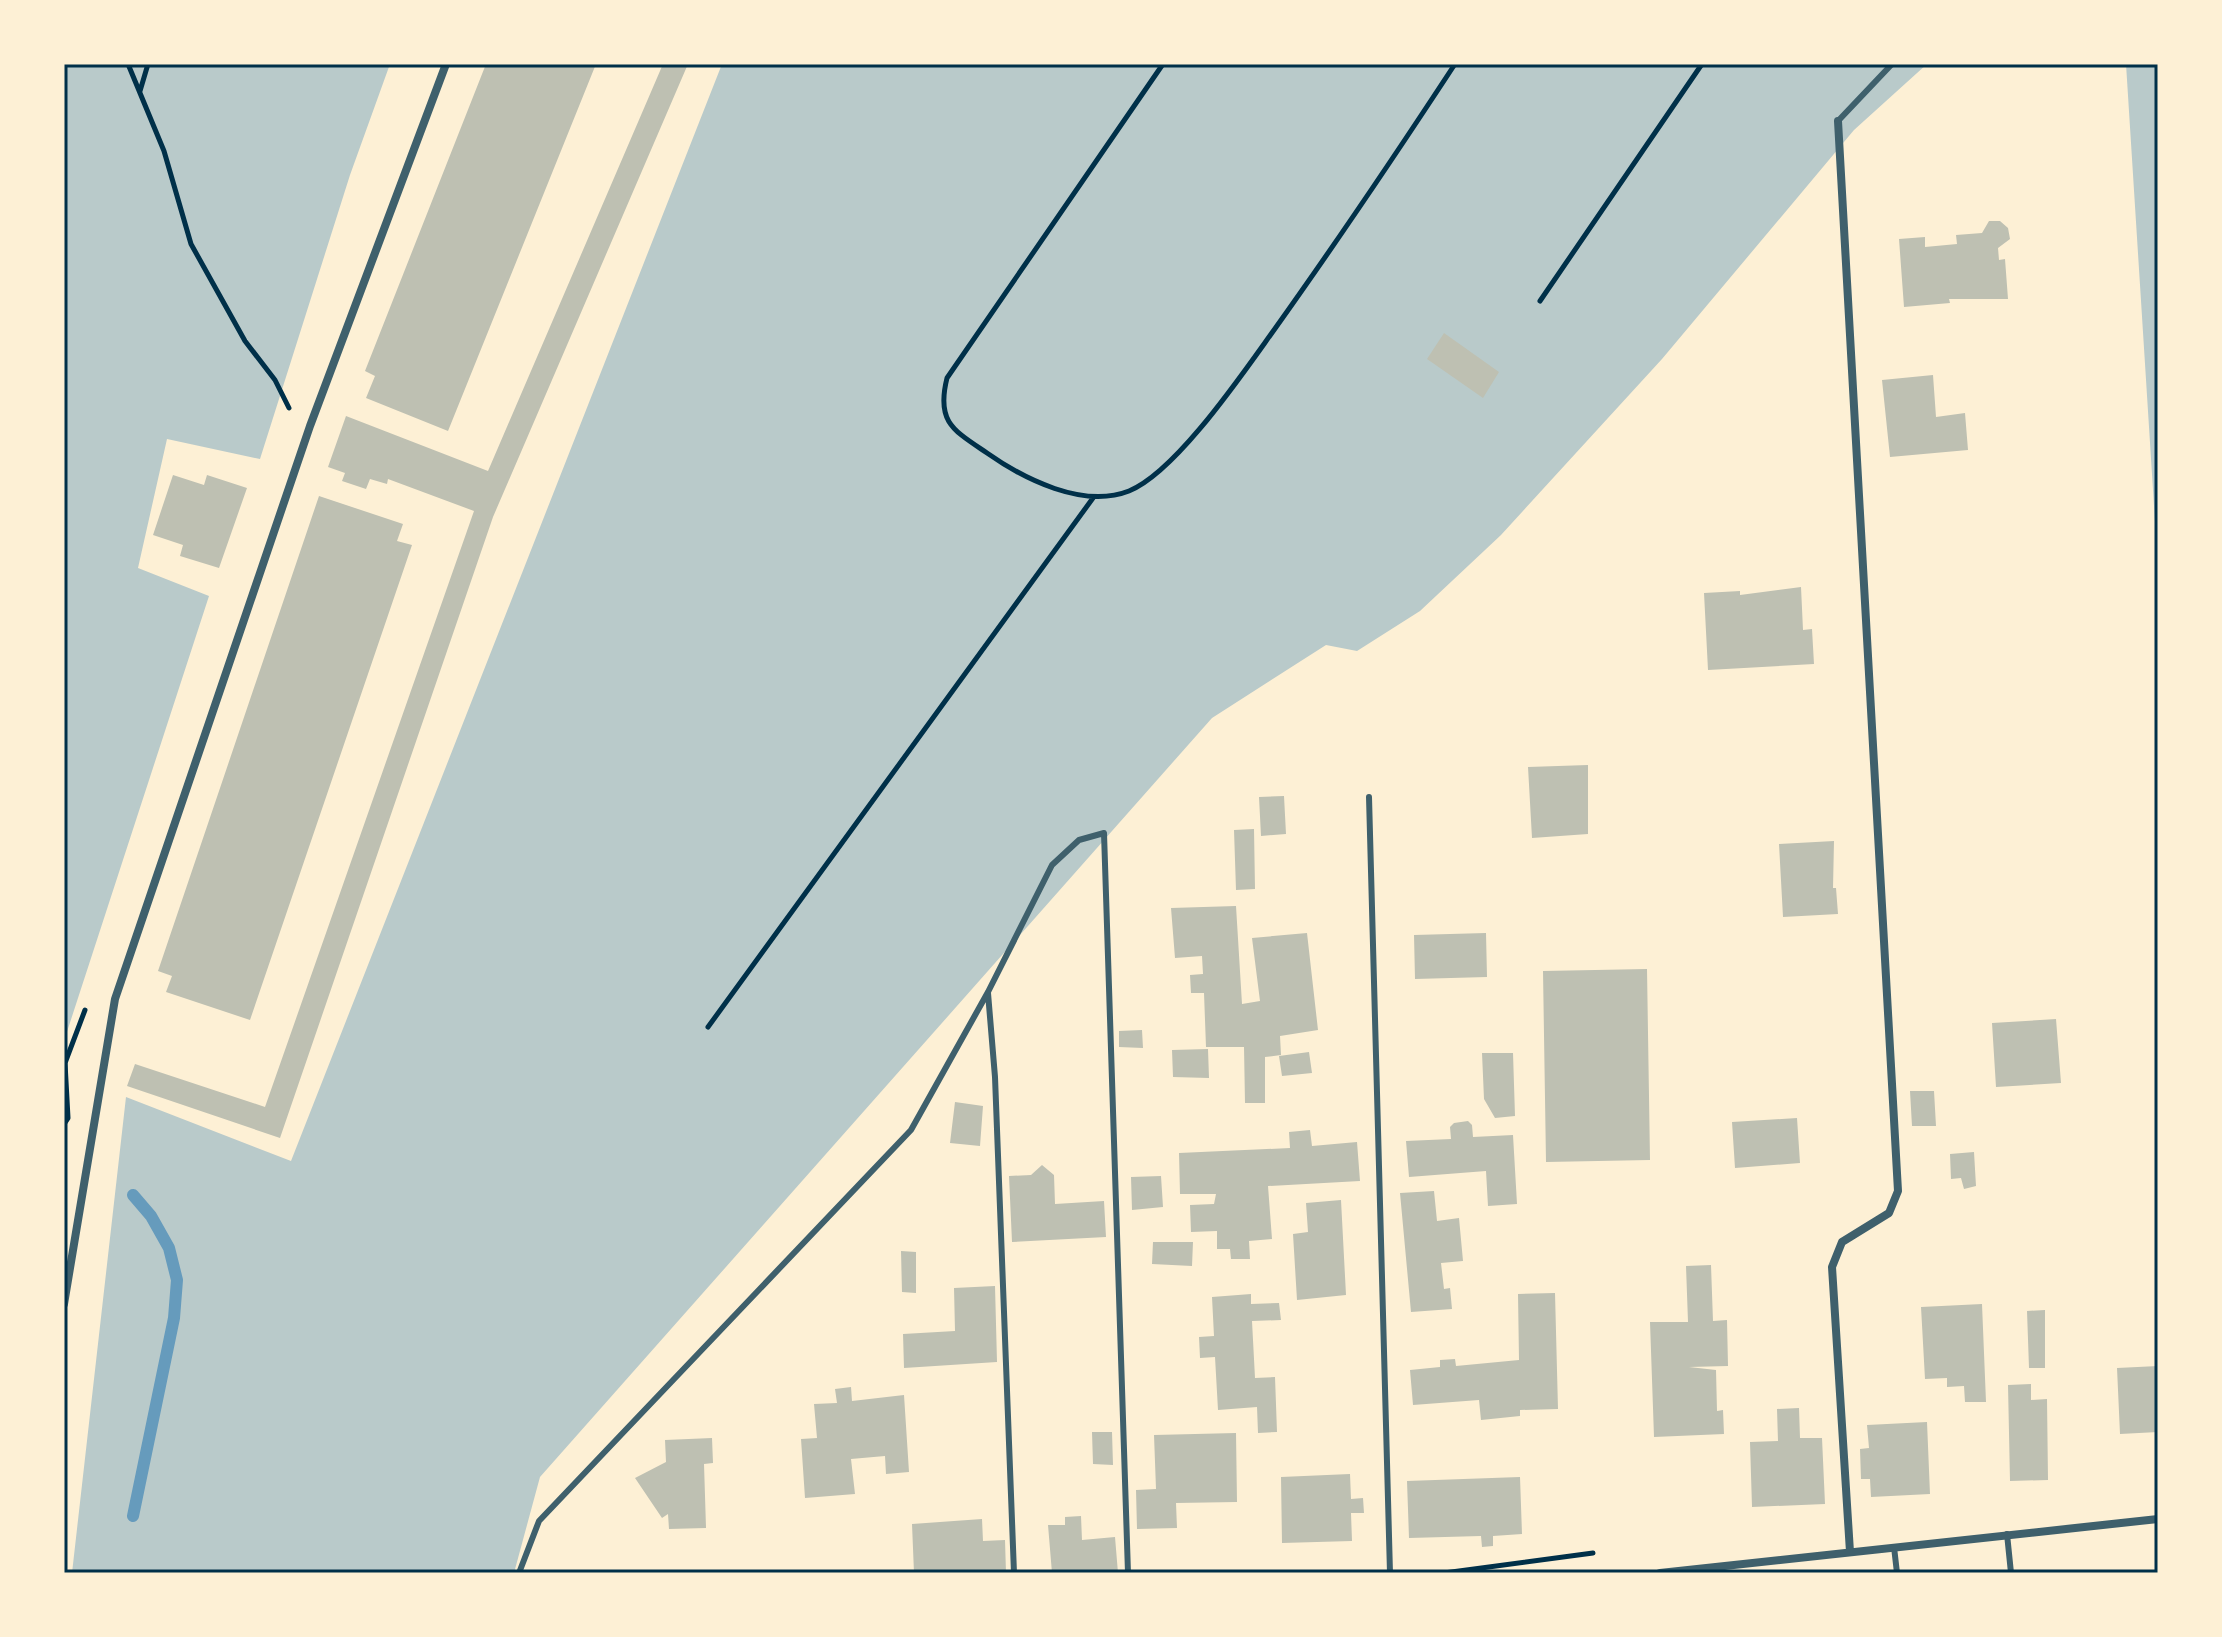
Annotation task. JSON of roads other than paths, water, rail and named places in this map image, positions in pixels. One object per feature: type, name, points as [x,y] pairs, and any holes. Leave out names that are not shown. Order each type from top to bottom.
[{"type":"street","points":[[64,1304],[115,999],[310,426],[446,64]]},
{"type":"street","points":[[1838,121],[1898,1191],[1889,1213],[1842,1242],[1832,1267],[1850,1552]]},
{"type":"street","points":[[1660,1573],[2158,1519]]},
{"type":"lane","points":[[1838,121],[1892,64]]},
{"type":"lane","points":[[1369,797],[1390,1573]]},
{"type":"lane","points":[[519,1573],[539,1521],[911,1130],[988,992],[1052,865],[1079,840],[1104,833],[1128,1573]]},
{"type":"lane","points":[[988,992],[995,1077],[1014,1573]]},
{"type":"lane","points":[[2007,1534],[2011,1573]]},
{"type":"lane","points":[[1894,1547],[1897,1573]]},
{"type":"waterway","points":[[133,1195],[151,1216],[169,1248],[177,1280],[174,1318],[133,1516]]}]
